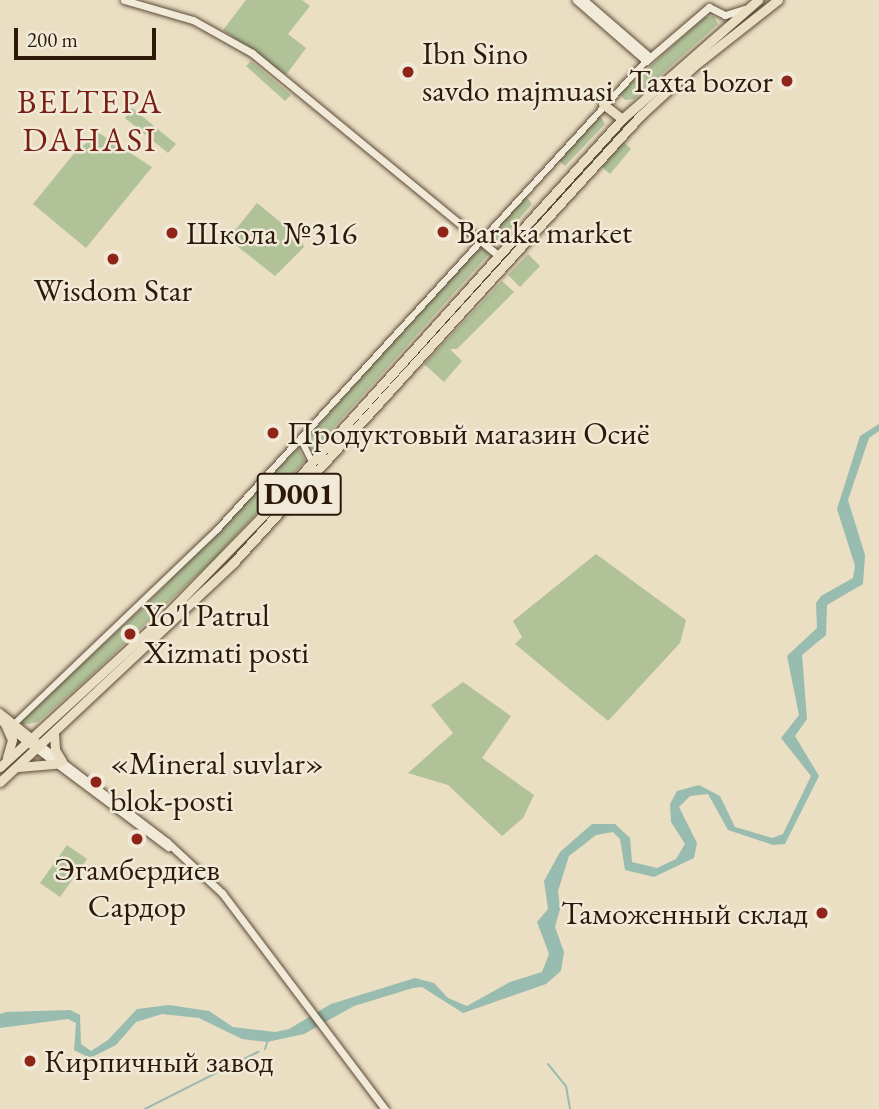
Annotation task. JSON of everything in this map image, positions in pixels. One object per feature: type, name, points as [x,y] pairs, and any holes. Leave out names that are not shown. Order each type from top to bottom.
[{"type":"highway","name":"D001","points":[[1,766],[179,602],[266,512],[622,119],[723,27],[758,0]]},
{"type":"highway","name":"D001","points":[[0,782],[183,615],[275,520],[544,220],[654,102],[778,0]]},
{"type":"highway","points":[[603,104],[622,119]]},
{"type":"highway","points":[[535,212],[544,220]]},
{"type":"highway","points":[[426,333],[436,341]]},
{"type":"highway","points":[[266,512],[268,519],[275,520]]},
{"type":"highway","points":[[1,766],[12,740],[6,723]]},
{"type":"highway","points":[[16,767],[59,763],[54,734]]},
{"type":"main road","points":[[124,0],[196,22],[252,53],[497,254]]},
{"type":"main road","points":[[576,0],[648,59]]},
{"type":"main road","points":[[584,0],[648,59]]},
{"type":"main road","points":[[648,59],[709,7],[725,15],[745,9]]},
{"type":"main road","points":[[723,27],[725,15]]},
{"type":"main road","points":[[0,713],[6,723],[172,849],[222,893],[311,1006],[385,1109]]},
{"type":"street","points":[[6,723],[158,589],[301,440],[603,104],[648,59]]},
{"type":"street","points":[[301,440],[312,461]]},
{"type":"green space","points":[[246,0],[302,0],[310,6],[288,34],[306,48],[286,75],[223,30]]},
{"type":"green space","points":[[764,0],[771,0],[722,36],[624,127],[544,211],[622,125],[752,9]]},
{"type":"green space","points":[[714,16],[718,24],[634,99],[625,100],[619,94],[705,17]]},
{"type":"green space","points":[[251,61],[291,95],[285,101],[246,66]]},
{"type":"green space","points":[[132,108],[176,144],[168,153],[125,118]]},
{"type":"green space","points":[[599,114],[605,124],[565,166],[558,160]]},
{"type":"green space","points":[[99,133],[152,167],[86,248],[33,204],[76,151]]},
{"type":"green space","points":[[623,141],[631,149],[610,174],[601,166]]},
{"type":"green space","points":[[525,195],[532,204],[498,243],[493,243],[489,236]]},
{"type":"green space","points":[[257,203],[300,238],[304,247],[275,276],[228,239]]},
{"type":"green space","points":[[483,248],[489,254],[311,453],[306,439],[477,249]]},
{"type":"green space","points":[[528,254],[540,266],[520,287],[508,275]]},
{"type":"green space","points":[[502,281],[514,292],[457,349],[450,349],[462,361],[444,382],[424,364]]},
{"type":"green space","points":[[298,448],[305,461],[215,558],[38,722],[22,725],[22,720],[153,598]]},
{"type":"green space","points":[[596,554],[686,620],[680,643],[608,721],[515,644],[522,637],[513,621]]},
{"type":"green space","points":[[463,682],[511,716],[482,758],[534,795],[523,818],[502,836],[448,785],[408,773],[453,733],[431,705]]},
{"type":"green space","points":[[67,845],[87,859],[60,897],[40,883]]},
{"type":"water","points":[[879,424],[879,431],[869,438],[848,500],[865,555],[863,584],[827,605],[826,635],[802,655],[807,719],[795,736],[819,776],[785,844],[773,845],[728,830],[708,794],[690,796],[679,807],[697,843],[694,858],[654,877],[625,870],[620,839],[613,832],[596,835],[569,856],[558,891],[560,909],[555,927],[564,952],[561,971],[546,984],[463,1013],[422,987],[413,988],[354,1006],[304,1034],[267,1042],[242,1039],[199,1018],[162,1014],[136,1022],[116,1045],[90,1058],[74,1050],[76,1023],[68,1019],[0,1028],[0,1014],[6,1012],[70,1010],[80,1015],[81,1044],[91,1051],[108,1040],[137,1009],[169,1005],[209,1011],[233,1027],[275,1032],[289,1029],[331,1004],[415,978],[434,983],[448,998],[467,1006],[510,982],[542,972],[549,954],[537,922],[548,909],[544,881],[560,852],[592,824],[615,824],[630,838],[632,862],[657,868],[676,859],[685,844],[671,822],[670,804],[677,791],[699,785],[720,796],[735,827],[772,838],[783,834],[811,776],[781,738],[799,715],[787,656],[817,628],[816,603],[821,596],[853,578],[855,566],[837,509],[860,436]]},
{"type":"waterway","points":[[265,1049],[268,1040]]},
{"type":"waterway","points":[[145,1109],[258,1052]]},
{"type":"waterway","points":[[548,1064],[566,1086],[570,1109]]},
{"type":"place","name":"Ibn Sino savdo majmuasi","points":[[408,72]]},
{"type":"place","name":"Taxta bozor","points":[[787,81]]},
{"type":"place","name":"Baraka market","points":[[443,232]]},
{"type":"place","name":"Школа №316","points":[[172,233]]},
{"type":"place","name":"Wisdom Star","points":[[113,259]]},
{"type":"place","name":"Продуктовый магазин Осиё","points":[[273,433]]},
{"type":"place","name":"Yo'l Patrul Xizmati posti","points":[[130,634]]},
{"type":"place","name":"«Mineral suvlar» blok-posti","points":[[96,782]]},
{"type":"place","name":"Эгамбердиев Сардор","points":[[137,839]]},
{"type":"place","name":"Таможенный склад","points":[[822,913]]},
{"type":"place","name":"Кирпичный завод","points":[[30,1061]]},
{"type":"district","name":"BELTEPA DAHASI","points":[[90,121]]}]
